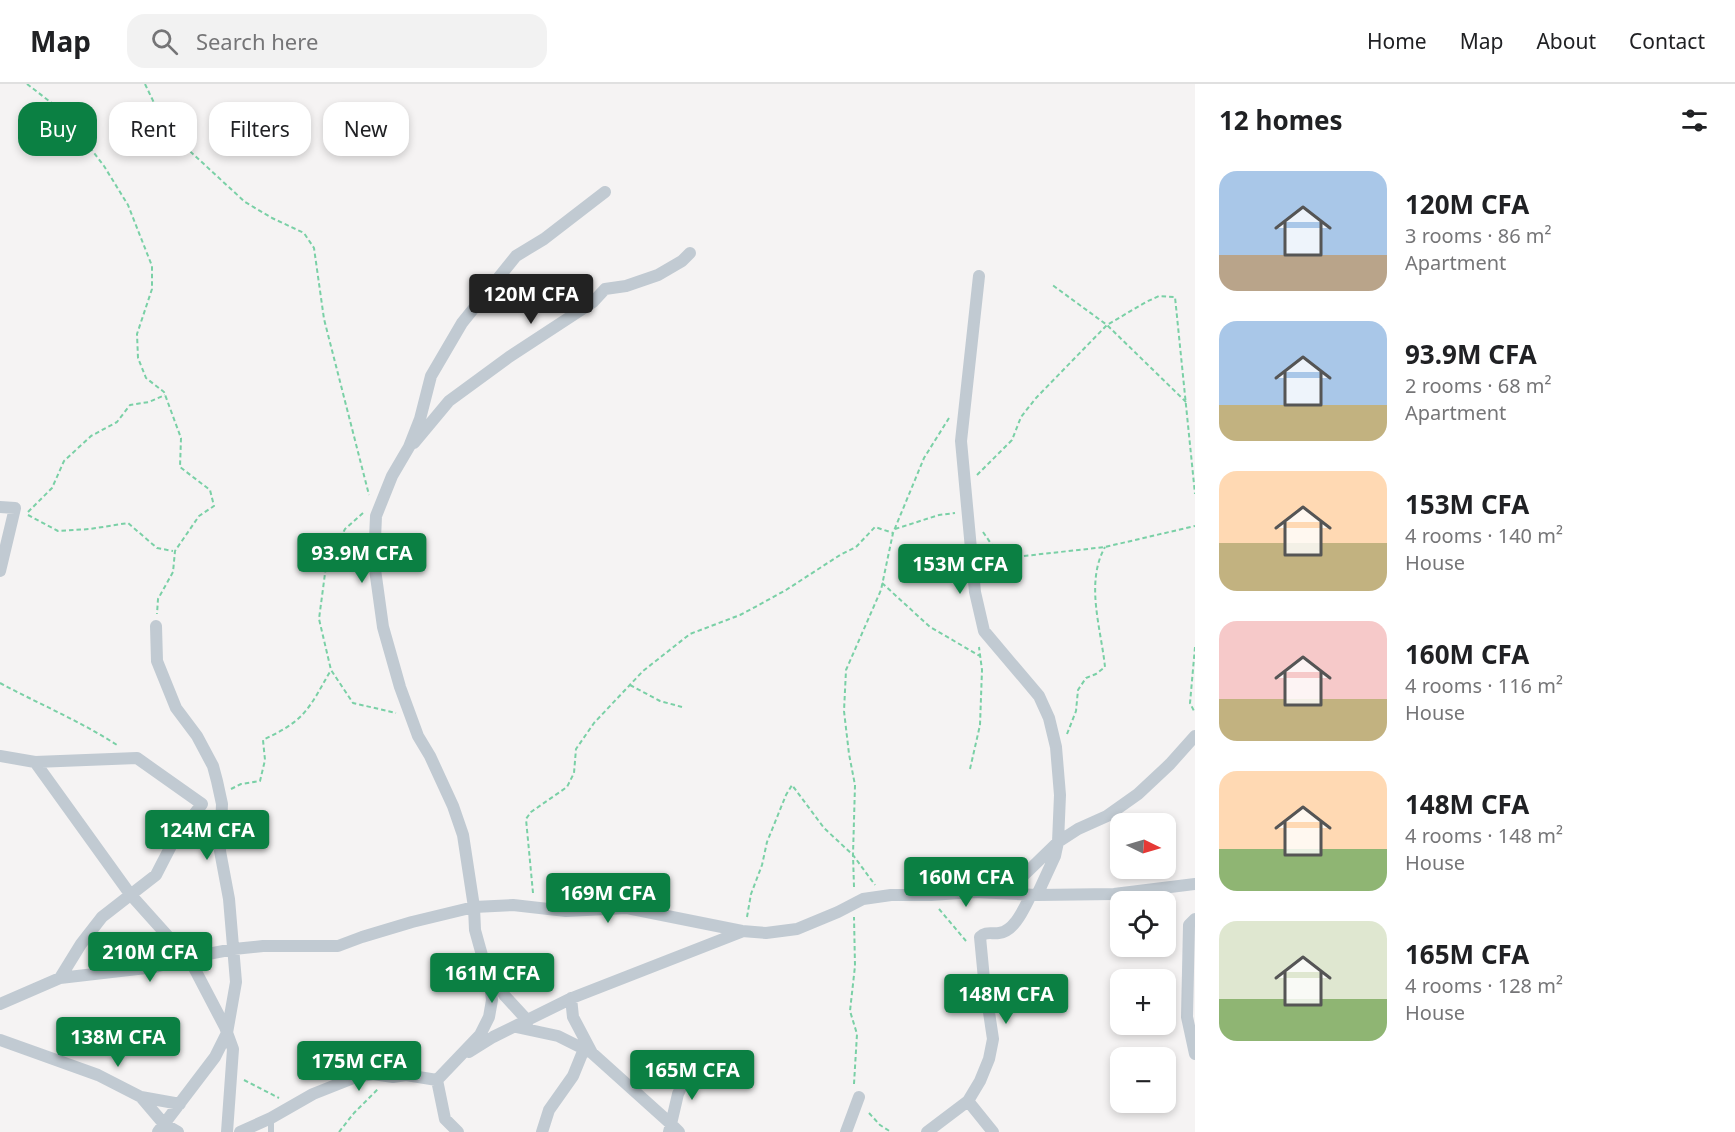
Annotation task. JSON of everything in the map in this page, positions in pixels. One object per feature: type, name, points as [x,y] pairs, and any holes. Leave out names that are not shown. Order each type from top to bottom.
[{"type":"street","points":[[410,447],[420,419],[430,376],[462,323],[516,256],[544,239],[605,192]]},
{"type":"street","points":[[437,1080],[480,1035],[489,1017],[492,1000],[490,984],[475,930],[474,907],[463,835],[453,806],[418,736],[400,687],[383,627],[374,562],[376,516],[392,476],[410,447],[449,401],[509,357],[593,302],[605,289],[626,286],[658,275],[682,261],[690,253]]},
{"type":"street","points":[[927,1132],[968,1101],[988,1059],[993,1039],[980,937],[986,933],[1007,931],[1015,922],[1034,895],[1055,856],[1058,842],[1060,795],[1056,753],[1049,717],[1039,696],[984,631],[975,592],[962,441],[979,276]]},
{"type":"street","points":[[0,507],[15,508],[0,571]]},
{"type":"street","points":[[156,626],[157,661],[176,708],[197,736],[213,766],[220,794],[222,804],[220,851],[229,899],[236,982],[227,1033],[215,1057],[161,1128]]},
{"type":"street","points":[[999,893],[1024,875],[1058,842],[1078,829],[1107,816],[1138,794],[1195,736]]},
{"type":"street","points":[[0,756],[35,762],[137,758],[202,804]]},
{"type":"street","points":[[35,762],[130,894],[191,962],[233,1049],[227,1132]]},
{"type":"street","points":[[60,978],[102,916],[156,875],[173,842],[217,781]]},
{"type":"street","points":[[0,1004],[60,978],[155,967],[234,949],[262,946],[338,946],[412,922],[474,907],[513,905],[566,911],[627,908],[742,931],[766,933],[797,929],[863,899],[885,896],[974,892],[1034,895],[1114,894],[1195,884]]},
{"type":"street","points":[[1195,919],[1189,925],[1192,939],[1187,1017],[1195,1053]]},
{"type":"street","points":[[460,1056],[493,1037],[571,999],[742,931]]},
{"type":"street","points":[[485,966],[522,1024],[558,1036],[588,1051],[673,1129]]},
{"type":"street","points":[[571,999],[573,1017],[588,1051]]},
{"type":"street","points":[[0,1040],[98,1075],[141,1097],[180,1104]]},
{"type":"street","points":[[542,1132],[549,1110],[588,1051]]},
{"type":"street","points":[[673,1129],[678,1094],[689,1070]]},
{"type":"street","points":[[240,1132],[271,1118],[313,1094],[356,1077],[373,1074],[393,1077],[406,1075],[437,1080]]},
{"type":"street","points":[[437,1080],[445,1119],[458,1132]]},
{"type":"street","points":[[141,1097],[161,1128],[178,1132]]},
{"type":"street","points":[[846,1132],[859,1097]]},
{"type":"street","points":[[968,1101],[993,1132]]},
{"type":"lane","points":[[271,1118],[271,1132]]},
{"type":"path","points":[[27,84],[63,111],[104,166],[128,205],[152,266],[152,289],[137,334],[138,358],[146,378],[164,392],[181,438],[180,467],[210,490],[214,506],[198,516],[175,551],[173,572],[158,599],[156,626]]},
{"type":"path","points":[[145,84],[167,130],[245,202],[304,233],[314,248],[324,319],[369,494]]},
{"type":"path","points":[[1051,284],[1107,325],[1186,402]]},
{"type":"path","points":[[966,487],[1012,440],[1021,417],[1036,398],[1107,325],[1160,296],[1175,297],[1195,494]]},
{"type":"path","points":[[165,395],[149,402],[130,405],[117,422],[92,436],[64,461],[52,488],[26,514],[58,531],[128,523],[157,548],[175,551]]},
{"type":"path","points":[[891,1132],[880,1125],[869,1113],[854,1085],[857,1034],[850,1011],[855,966],[853,855],[855,785],[844,711],[846,670],[874,607],[893,533],[924,458],[955,410]]},
{"type":"path","points":[[365,511],[345,530],[326,566],[320,619],[331,670],[353,703],[401,714]]},
{"type":"path","points":[[895,529],[939,515],[968,511],[1005,564],[1015,557],[1105,547],[1195,526]]},
{"type":"path","points":[[535,908],[526,819],[531,812],[567,787],[574,773],[576,749],[594,723],[630,685],[690,634],[740,615],[786,590],[856,547],[875,527],[893,533]]},
{"type":"path","points":[[1056,753],[1061,748],[1076,711],[1078,690],[1086,678],[1105,667],[1095,588],[1098,559],[1105,547]]},
{"type":"path","points":[[882,583],[930,627],[980,656]]},
{"type":"path","points":[[970,769],[980,724],[982,670],[979,646]]},
{"type":"path","points":[[1195,647],[1190,703],[1195,713]]},
{"type":"path","points":[[220,794],[241,784],[260,781],[265,760],[263,740],[287,728],[303,714],[331,670]]},
{"type":"path","points":[[0,683],[96,731],[137,758]]},
{"type":"path","points":[[630,685],[660,701],[682,707]]},
{"type":"path","points":[[747,911],[767,843],[792,785],[824,828],[853,855],[885,896]]},
{"type":"path","points":[[923,895],[940,909],[966,940]]},
{"type":"path","points":[[232,1068],[246,1081],[293,1106]]},
{"type":"path","points":[[624,1083],[637,1086],[659,1084],[679,1077],[689,1070]]},
{"type":"path","points":[[339,1132],[372,1094],[393,1077]]}]
